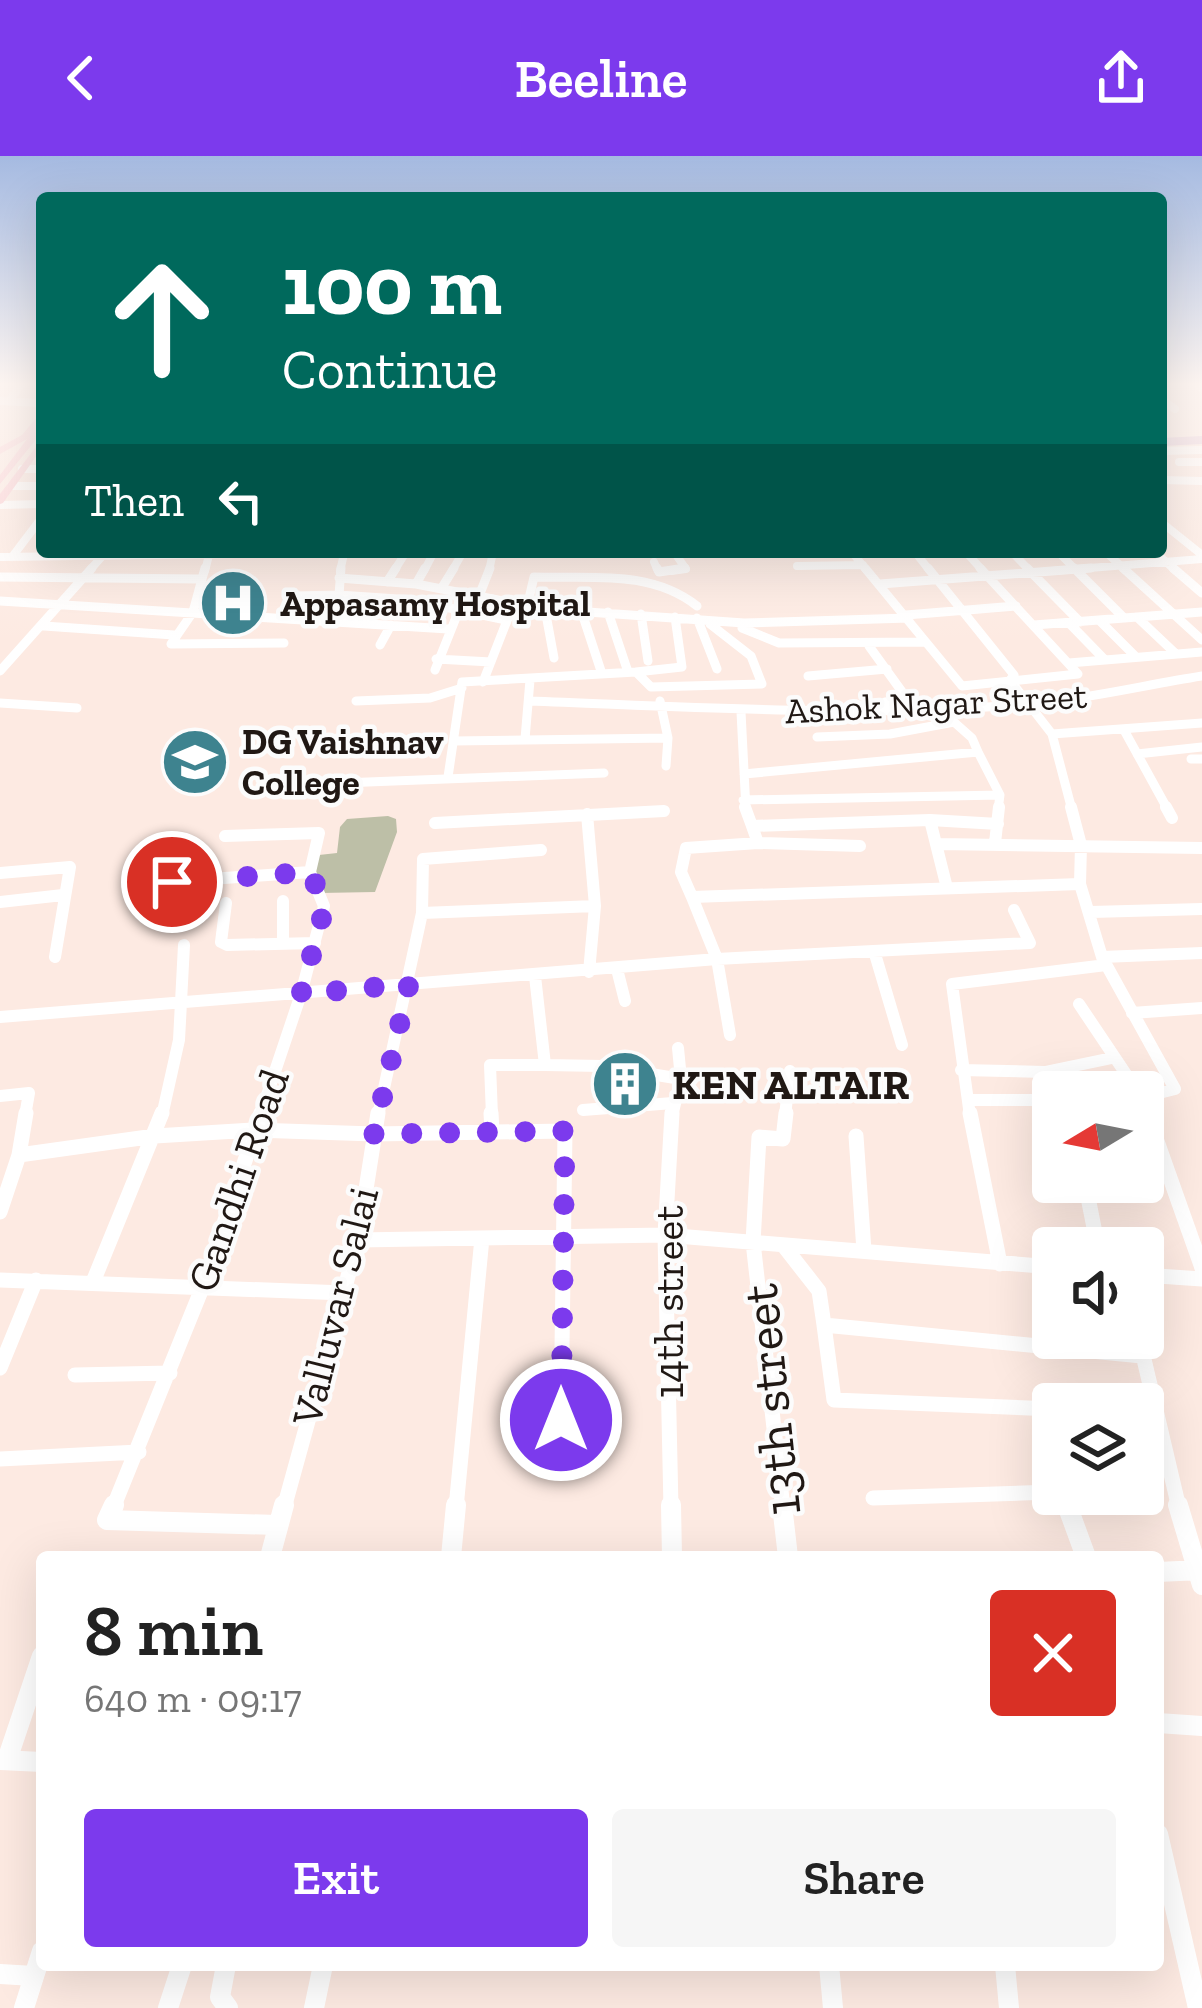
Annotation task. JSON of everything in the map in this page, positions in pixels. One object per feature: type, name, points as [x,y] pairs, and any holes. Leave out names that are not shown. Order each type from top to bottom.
[{"type":"main road","points":[[0,503],[9,468]]},
{"type":"street","points":[[1167,478],[1202,481]]},
{"type":"street","points":[[0,503],[36,506]]},
{"type":"street","points":[[16,520],[36,520]]},
{"type":"street","points":[[6,557],[36,522]]},
{"type":"street","points":[[1167,527],[1202,557]]},
{"type":"street","points":[[1167,540],[1186,542]]},
{"type":"street","points":[[1167,547],[1186,542]]},
{"type":"street","points":[[6,557],[36,555]]},
{"type":"street","points":[[880,584],[1202,557]]},
{"type":"street","points":[[0,671],[102,558]]},
{"type":"street","points":[[208,558],[193,612],[171,644],[284,643]]},
{"type":"street","points":[[339,595],[343,558]]},
{"type":"street","points":[[363,579],[376,558]]},
{"type":"street","points":[[387,582],[402,558]]},
{"type":"street","points":[[416,584],[431,558]]},
{"type":"street","points":[[441,589],[459,558]]},
{"type":"street","points":[[479,596],[492,558]]},
{"type":"street","points":[[668,558],[653,564],[664,573],[686,569],[678,558]]},
{"type":"street","points":[[857,558],[962,686],[1078,674],[972,558]]},
{"type":"street","points":[[920,558],[1014,675],[1010,680]]},
{"type":"street","points":[[1018,558],[1104,658]]},
{"type":"street","points":[[1064,558],[1124,618]]},
{"type":"street","points":[[1112,558],[1174,614],[1201,650]]},
{"type":"street","points":[[1163,558],[1202,593]]},
{"type":"street","points":[[797,566],[863,565]]},
{"type":"street","points":[[0,577],[202,579]]},
{"type":"street","points":[[483,682],[506,620],[534,577],[657,582],[686,595],[701,615],[741,642],[761,671],[762,684],[651,686]]},
{"type":"street","points":[[339,578],[416,584],[545,609],[701,615],[779,643],[869,646],[925,642]]},
{"type":"street","points":[[294,596],[412,600],[506,620]]},
{"type":"street","points":[[0,601],[448,629]]},
{"type":"street","points":[[726,621],[788,624],[1016,606]]},
{"type":"street","points":[[545,609],[554,658]]},
{"type":"street","points":[[459,610],[436,665],[490,662]]},
{"type":"street","points":[[581,610],[602,674]]},
{"type":"street","points":[[608,612],[632,672],[651,686],[664,706],[666,766]]},
{"type":"street","points":[[1034,625],[1202,612]]},
{"type":"street","points":[[641,614],[648,661]]},
{"type":"street","points":[[701,615],[717,670]]},
{"type":"street","points":[[448,777],[462,682],[682,667],[675,616]]},
{"type":"street","points":[[1138,618],[1175,653]]},
{"type":"street","points":[[1100,620],[1135,656]]},
{"type":"street","points":[[380,645],[392,625]]},
{"type":"street","points":[[44,626],[174,635]]},
{"type":"street","points":[[828,646],[844,673]]},
{"type":"street","points":[[869,646],[908,700],[885,702],[890,712]]},
{"type":"street","points":[[1069,663],[1201,650]]},
{"type":"street","points":[[808,676],[887,669]]},
{"type":"street","name":"Ashok Nagar Street","points":[[529,701],[742,712],[890,712],[1029,704],[1202,676]]},
{"type":"street","points":[[525,739],[530,680]]},
{"type":"street","points":[[1010,680],[1052,734],[1081,845],[1080,884],[1104,961],[1175,1090],[1164,1092]]},
{"type":"street","points":[[356,700],[405,695],[430,698],[462,688]]},
{"type":"street","points":[[0,703],[77,708]]},
{"type":"street","points":[[742,712],[743,800],[758,843]]},
{"type":"street","points":[[817,737],[890,734],[954,722],[972,738],[1000,795],[994,843]]},
{"type":"street","points":[[1052,734],[1202,723]]},
{"type":"street","points":[[1124,730],[1172,818]]},
{"type":"street","points":[[453,741],[668,738]]},
{"type":"street","points":[[1137,754],[1202,747]]},
{"type":"street","points":[[744,774],[978,752]]},
{"type":"street","points":[[342,783],[604,774]]},
{"type":"street","points":[[743,800],[1000,795]]},
{"type":"street","points":[[435,823],[664,812]]},
{"type":"street","points":[[587,814],[595,906],[590,972]]},
{"type":"street","points":[[752,826],[930,820],[998,824]]},
{"type":"street","points":[[930,820],[946,888]]},
{"type":"street","name":"Gandhi Road","points":[[225,836],[319,833],[310,872],[325,906],[301,994],[203,1286],[139,1452],[107,1520],[277,1525]]},
{"type":"street","points":[[730,1035],[717,959],[681,872],[686,848],[758,843],[860,846]]},
{"type":"street","points":[[939,844],[1202,848]]},
{"type":"street","name":"Valluvar Salai","points":[[271,1551],[358,1240],[374,1134],[422,913],[423,859],[541,850]]},
{"type":"street","points":[[0,873],[68,867],[55,957]]},
{"type":"street","points":[[127,885],[310,872]]},
{"type":"street","points":[[692,897],[1080,884]]},
{"type":"street","points":[[0,902],[63,896]]},
{"type":"street","points":[[283,901],[283,943]]},
{"type":"street","points":[[226,903],[221,942],[315,943]]},
{"type":"street","points":[[422,913],[595,906]]},
{"type":"street","points":[[1091,912],[1202,909]]},
{"type":"street","points":[[0,1017],[717,959],[1030,943],[1014,910]]},
{"type":"street","points":[[92,1282],[155,1136],[179,1040],[184,945]]},
{"type":"street","points":[[875,953],[902,1045]]},
{"type":"street","points":[[1000,1264],[961,1070],[952,984],[1104,961],[1202,953]]},
{"type":"street","points":[[617,969],[625,1001]]},
{"type":"street","points":[[535,976],[545,1065]]},
{"type":"street","points":[[1078,1004],[1122,1071]]},
{"type":"street","points":[[1132,1012],[1202,1008]]},
{"type":"street","name":"14th street","points":[[672,1551],[665,1235],[674,1103],[681,1079],[678,1048]]},
{"type":"street","points":[[961,1070],[1045,1072],[1112,1058]]},
{"type":"street","points":[[492,1132],[490,1065],[603,1066],[681,1079]]},
{"type":"street","name":"13th street","points":[[787,1551],[753,1242],[760,1137],[783,1139],[790,1072]]},
{"type":"street","points":[[0,1096],[28,1093],[19,1155],[4,1186],[0,1212]]},
{"type":"street","points":[[968,1100],[1032,1100]]},
{"type":"street","points":[[584,1110],[674,1103]]},
{"type":"street","points":[[19,1155],[155,1136],[254,1130],[374,1134],[565,1131],[561,1420]]},
{"type":"street","points":[[856,1136],[864,1251]]},
{"type":"street","points":[[1164,1161],[1202,1268]]},
{"type":"street","points":[[358,1240],[665,1235],[1032,1266]]},
{"type":"street","points":[[452,1551],[482,1238]]},
{"type":"street","points":[[783,1245],[819,1291],[834,1400],[1032,1408]]},
{"type":"street","points":[[1164,1276],[1202,1279]]},
{"type":"street","points":[[0,1280],[345,1293]]},
{"type":"street","points":[[0,1368],[36,1280]]},
{"type":"street","points":[[824,1325],[1032,1339]]},
{"type":"street","points":[[75,1375],[170,1373]]},
{"type":"street","points":[[0,1460],[139,1452]]},
{"type":"street","points":[[1164,1458],[1201,1575],[1164,1572]]},
{"type":"street","points":[[873,1498],[1032,1493]]},
{"type":"street","points":[[1070,1515],[1083,1551]]},
{"type":"street","points":[[36,1672],[3,1760],[36,1762]]},
{"type":"street","points":[[1164,1723],[1202,1726]]},
{"type":"street","points":[[1164,1860],[1198,2008]]},
{"type":"street","points":[[24,2008],[36,1970]]},
{"type":"street","points":[[168,2008],[180,1971]]},
{"type":"street","points":[[225,1971],[220,1997],[228,2008]]},
{"type":"street","points":[[314,2008],[322,1971]]},
{"type":"street","points":[[830,1971],[833,2008]]},
{"type":"street","points":[[1005,1971],[1009,2008]]},
{"type":"street","points":[[0,1975],[34,1976]]},
{"type":"green space","points":[[347,819],[396,819],[397,832],[375,892],[320,893],[314,872],[319,855],[337,853],[340,827]]},
{"type":"place","name":"Appasamy Hospital","points":[[233,603]]},
{"type":"place","name":"DG Vaishnav College","points":[[195,762]]},
{"type":"place","name":"KEN ALTAIR","points":[[625,1084]]},
{"type":"route","points":[[172,882],[310,872],[325,906],[301,994],[409,984],[374,1134],[565,1131],[561,1420]]}]
